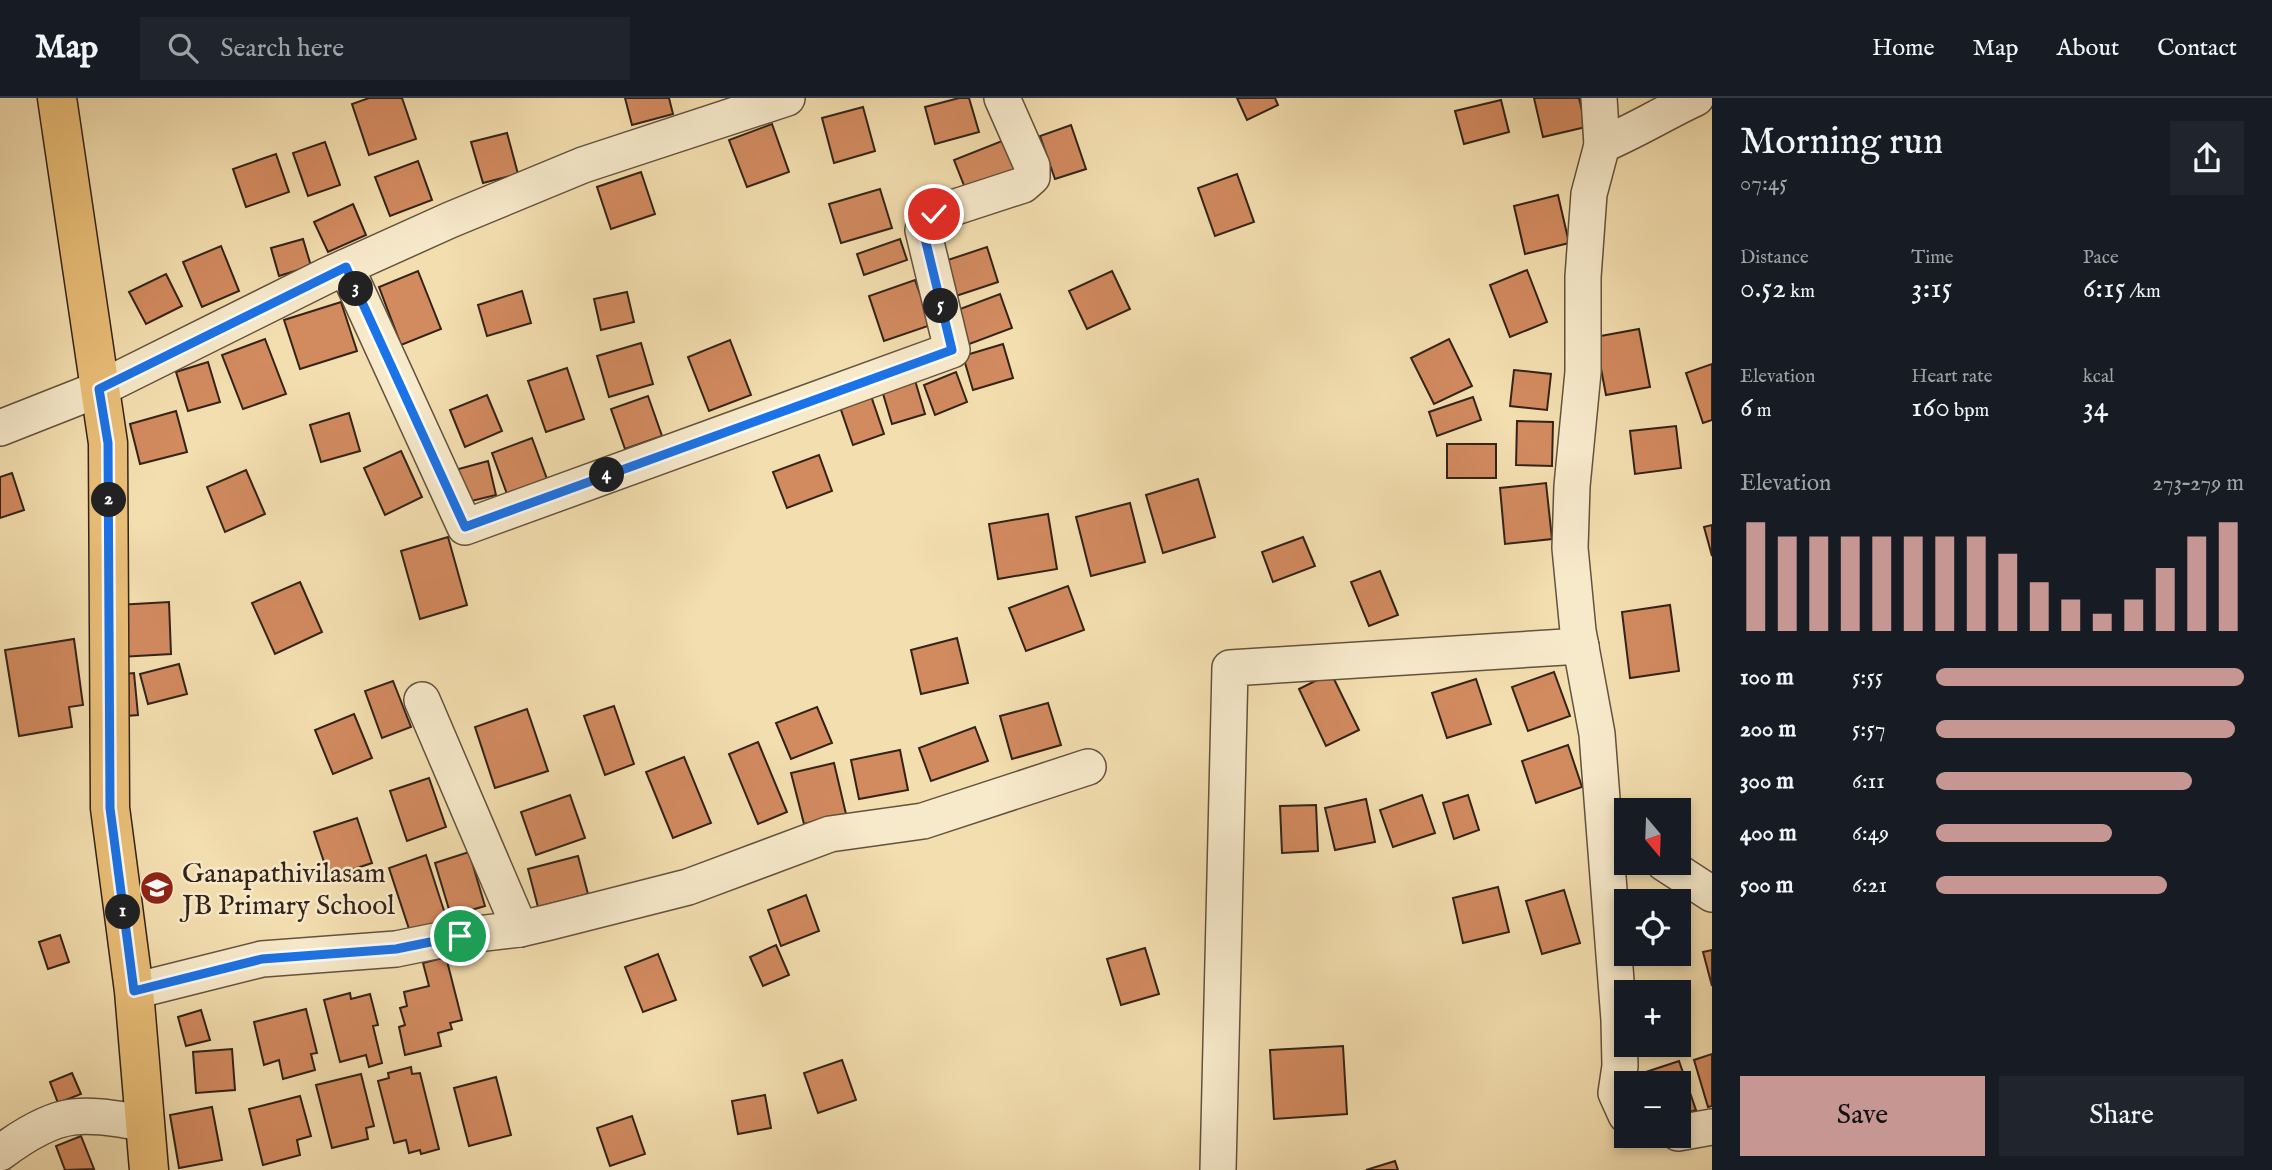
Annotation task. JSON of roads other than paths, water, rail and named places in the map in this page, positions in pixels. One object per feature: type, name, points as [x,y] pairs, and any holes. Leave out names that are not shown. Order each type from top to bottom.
[{"type":"main road","points":[[57,98],[108,443],[110,808],[134,991],[149,1170]]},
{"type":"street","points":[[0,428],[99,389],[346,267],[450,220],[583,165],[787,98]]},
{"type":"street","points":[[346,267],[465,527],[952,350],[923,230],[934,214],[1023,185],[1032,177],[1032,166],[1002,98]]},
{"type":"street","points":[[1599,98],[1602,145],[1589,194],[1583,277],[1583,372],[1572,486],[1570,548],[1581,646],[1614,841]]},
{"type":"street","points":[[1602,145],[1636,131],[1664,113],[1696,98]]},
{"type":"street","points":[[1219,1170],[1230,667],[1581,646]]},
{"type":"street","points":[[422,699],[520,929]]},
{"type":"street","points":[[134,991],[262,959],[396,949],[460,936],[520,929],[688,887],[830,834],[923,821],[1088,767]]},
{"type":"street","points":[[1617,875],[1619,1071]]},
{"type":"street","points":[[1683,875],[1712,894]]},
{"type":"street","points":[[0,1153],[28,1132],[72,1117],[145,1123]]},
{"type":"street","points":[[1691,1131],[1712,1127]]},
{"type":"place","name":"Ganapathivilasam JB Primary School","points":[[157,888]]}]
